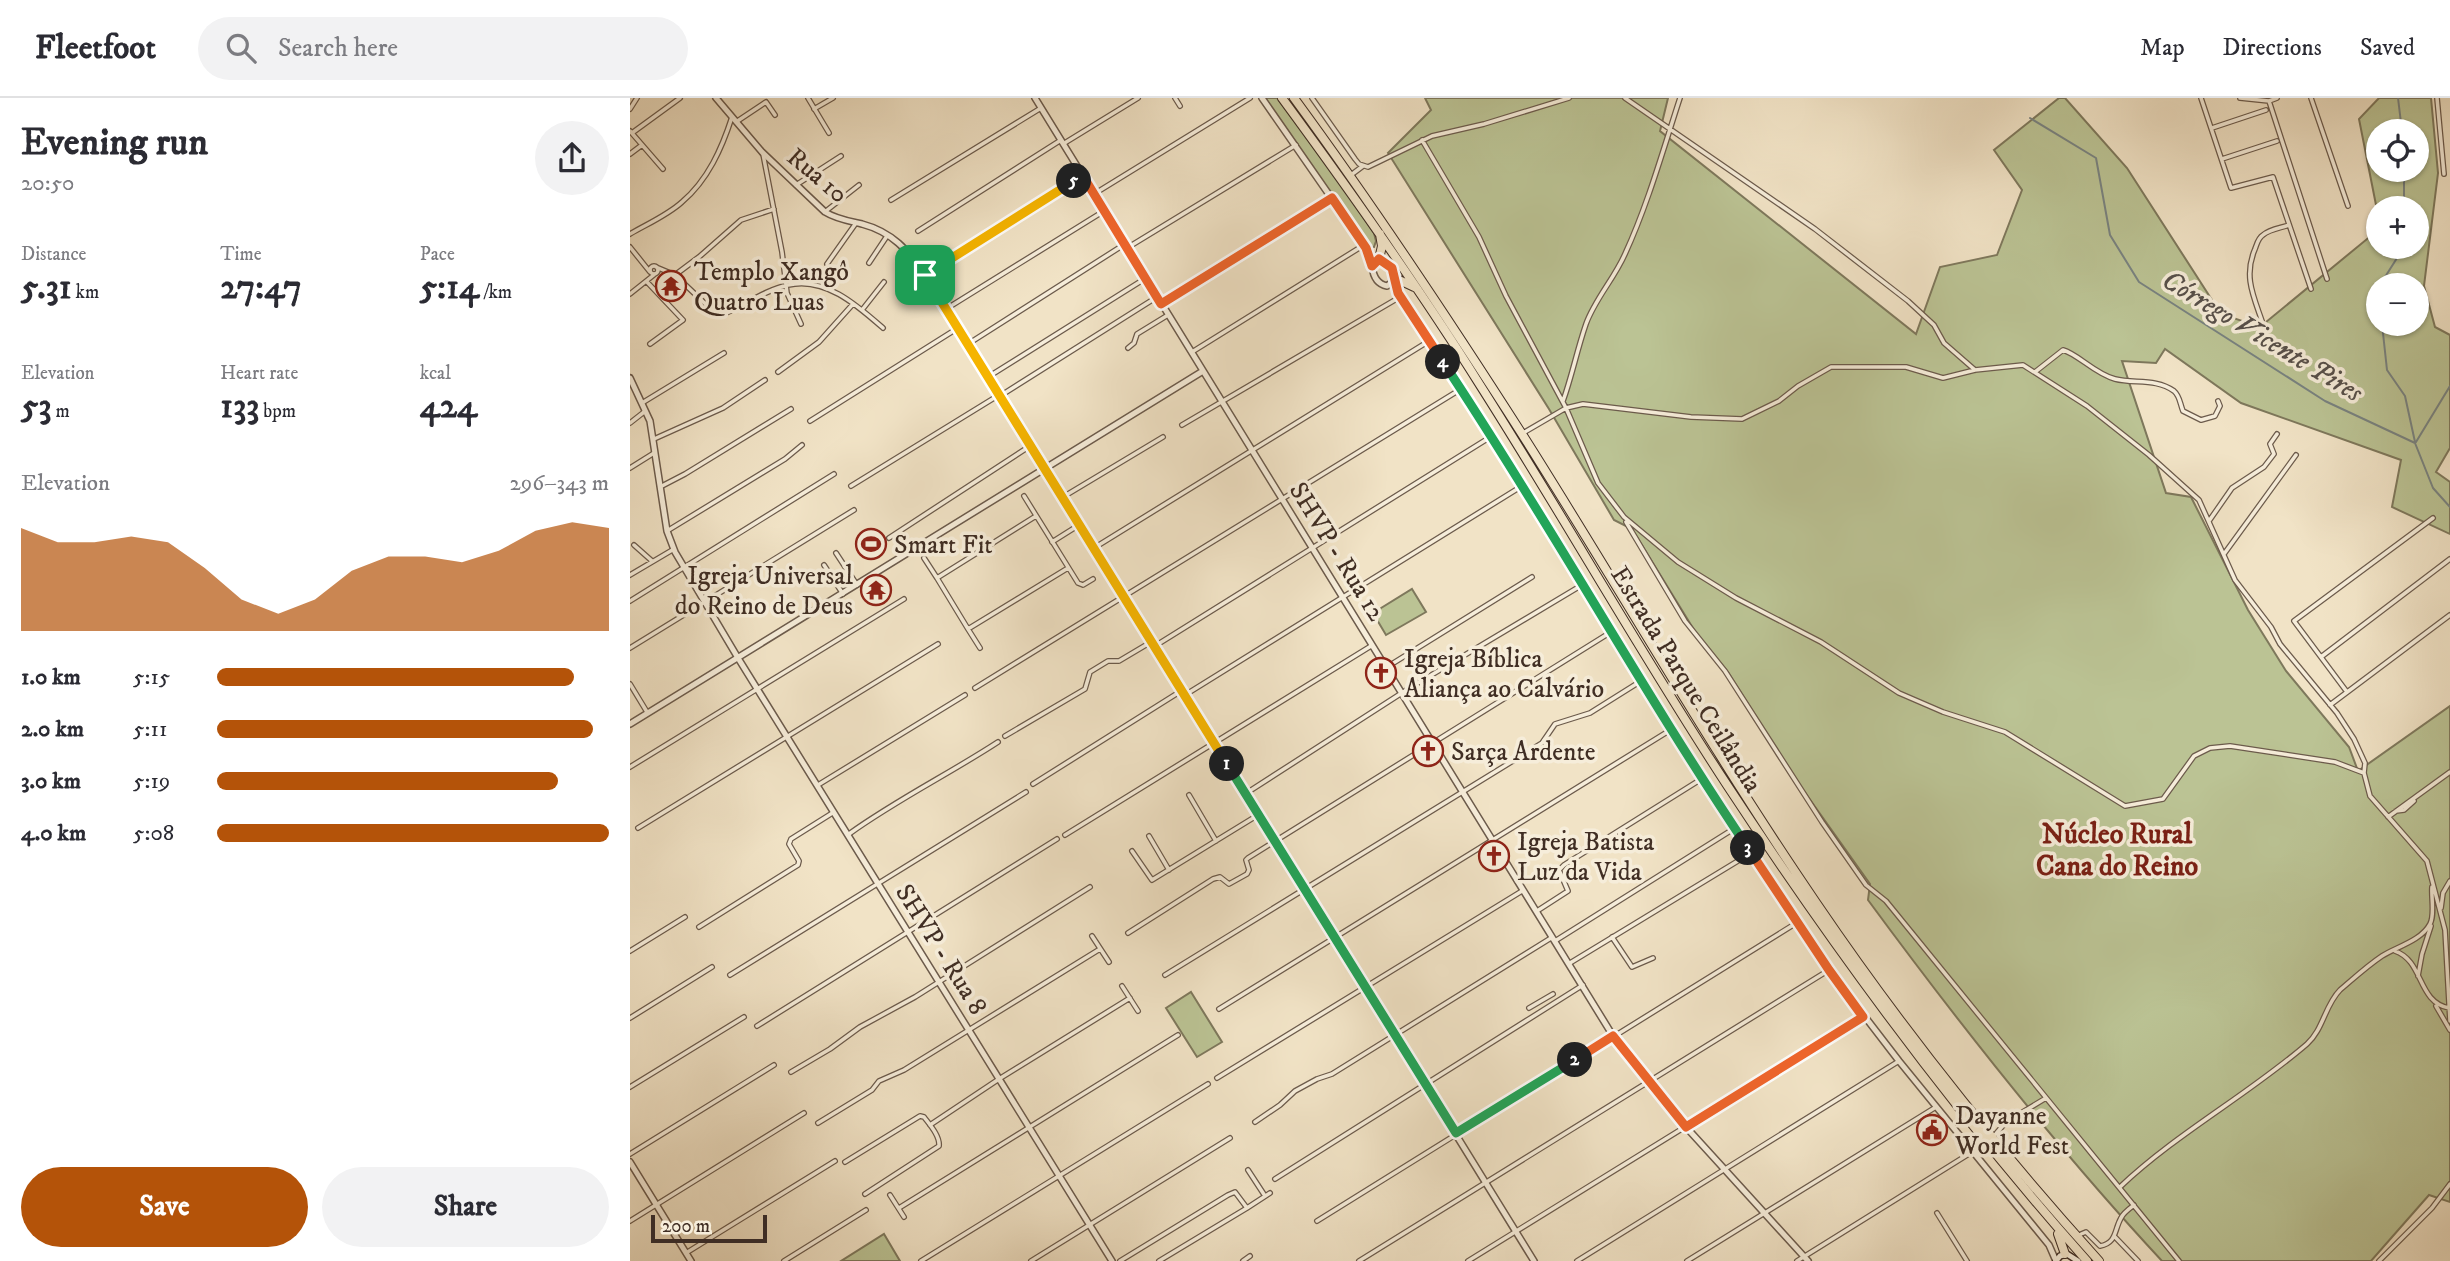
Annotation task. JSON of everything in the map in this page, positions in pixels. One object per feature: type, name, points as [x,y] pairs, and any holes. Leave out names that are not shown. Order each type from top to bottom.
[{"type":"highway","name":"Estrada Parque Ceilândia","points":[[1282,98],[1380,235],[1479,382],[1726,783],[1795,886],[1918,1055],[2039,1206],[2087,1261]]},
{"type":"highway","name":"Estrada Parque Ceilândia","points":[[1294,98],[1350,175],[1521,433],[1733,778],[1804,885],[1926,1052],[2099,1261]]},
{"type":"highway","points":[[1379,259],[1380,235]]},
{"type":"highway","points":[[1395,279],[1413,286],[1420,293]]},
{"type":"highway","points":[[2039,1206],[2042,1215],[2060,1236],[2064,1254]]},
{"type":"street","points":[[630,109],[637,98]]},
{"type":"street","points":[[663,169],[631,132],[680,98]]},
{"type":"street","name":"Rua 10","points":[[716,98],[762,152],[825,212],[888,234],[903,245],[925,275],[1534,1261]]},
{"type":"street","points":[[808,98],[829,133]]},
{"type":"street","points":[[814,109],[833,98]]},
{"type":"street","name":"SHVP - Rua 12","points":[[1035,98],[1613,1036],[1686,1127],[1806,1259]]},
{"type":"street","points":[[918,231],[1138,98]]},
{"type":"street","points":[[1175,98],[1180,106]]},
{"type":"street","points":[[1094,194],[1250,98]]},
{"type":"street","points":[[1262,98],[1367,249],[1388,264],[1399,294],[1492,436],[1641,681],[1829,970],[1863,1017],[2049,1245],[2056,1261],[2064,1254]]},
{"type":"street","points":[[1312,98],[1348,150],[1363,166]]},
{"type":"street","points":[[1350,175],[1363,166],[1368,167],[1422,140],[1569,98]]},
{"type":"street","points":[[1625,98],[1815,229],[1908,301],[1934,325],[1944,343],[1975,370]]},
{"type":"street","points":[[1563,401],[1586,324],[1624,257],[1680,98]]},
{"type":"street","points":[[2201,98],[2231,188],[2273,177],[2311,289]]},
{"type":"street","points":[[2240,98],[2272,99],[2327,279]]},
{"type":"street","points":[[2311,98],[2348,206]]},
{"type":"street","points":[[2437,98],[2444,173]]},
{"type":"street","points":[[630,234],[678,206],[689,196],[718,157],[734,119],[766,102],[775,115]]},
{"type":"street","points":[[891,200],[1041,108]]},
{"type":"street","points":[[2211,128],[2266,110]]},
{"type":"street","points":[[1422,140],[1479,237],[1506,296],[1563,401],[1598,484],[1624,517],[1685,621],[1724,671],[1866,886],[1886,901],[2179,1261]]},
{"type":"street","points":[[2221,159],[2277,141]]},
{"type":"street","points":[[630,154],[642,145]]},
{"type":"street","points":[[968,344],[1297,145]]},
{"type":"street","points":[[762,152],[786,285],[801,324]]},
{"type":"street","points":[[796,185],[841,156]]},
{"type":"street","points":[[925,275],[1083,176]]},
{"type":"street","points":[[825,212],[859,185]]},
{"type":"street","points":[[1161,304],[1332,198]]},
{"type":"street","points":[[675,275],[741,220],[774,209]]},
{"type":"street","points":[[946,309],[1104,211]]},
{"type":"street","points":[[827,264],[856,223]]},
{"type":"street","points":[[2263,324],[2248,271],[2259,238],[2265,233],[2289,225]]},
{"type":"street","points":[[869,263],[888,234]]},
{"type":"street","points":[[1192,352],[1367,249],[1377,249],[1380,235]]},
{"type":"street","points":[[630,247],[653,273]]},
{"type":"street","points":[[1367,249],[1377,281],[1399,294]]},
{"type":"street","points":[[1372,266],[1379,259]]},
{"type":"street","points":[[641,261],[675,275],[719,315],[792,284],[828,288],[853,303],[883,328]]},
{"type":"street","points":[[630,294],[648,281],[654,267]]},
{"type":"street","points":[[653,273],[664,272]]},
{"type":"street","points":[[988,377],[1146,278]]},
{"type":"street","points":[[1387,286],[1395,279]]},
{"type":"street","points":[[648,281],[683,320],[650,344]]},
{"type":"street","points":[[862,310],[884,282]]},
{"type":"street","points":[[1182,425],[1399,294],[1406,286],[1413,286]]},
{"type":"street","points":[[852,486],[1157,297]]},
{"type":"street","points":[[778,372],[819,342],[853,303]]},
{"type":"street","points":[[1128,348],[1134,343],[1137,334],[1168,315]]},
{"type":"street","points":[[810,421],[958,328]]},
{"type":"street","points":[[1093,548],[1429,341]]},
{"type":"street","points":[[2035,372],[2063,350],[2086,366],[2115,379],[2152,382],[2167,388],[2179,397],[2183,411],[2201,420],[2215,416],[2220,406],[2218,401]]},
{"type":"street","points":[[642,403],[724,353]]},
{"type":"street","points":[[1521,433],[1566,408],[1583,404],[1690,417],[1742,419],[1779,401],[1798,386],[1831,367],[1906,367],[1943,379],[1975,370],[2023,365],[2035,372],[2087,406],[2149,455],[2199,500],[2235,580],[2271,627],[2280,644],[2354,739],[2365,763],[2364,773],[2370,796],[2427,861],[2445,930],[2450,1021]]},
{"type":"street","points":[[630,724],[1203,371]]},
{"type":"street","name":"SHVP - Rua 8","points":[[630,378],[646,411],[654,439],[667,531],[674,549],[738,658],[789,736],[1112,1261]]},
{"type":"street","points":[[654,439],[723,408],[765,380]]},
{"type":"street","points":[[975,688],[1461,389]]},
{"type":"street","points":[[660,486],[685,474],[792,409]]},
{"type":"street","points":[[630,422],[646,411]]},
{"type":"street","points":[[2209,521],[2232,488],[2268,464],[2274,454],[2270,444],[2277,434]]},
{"type":"street","points":[[1004,736],[1085,689],[1090,672],[1108,661],[1118,661],[1152,644],[1492,436]]},
{"type":"street","points":[[1062,498],[1163,437]]},
{"type":"street","points":[[667,531],[785,459],[802,444]]},
{"type":"street","points":[[889,538],[1030,446]]},
{"type":"street","points":[[630,468],[655,452]]},
{"type":"street","points":[[2224,554],[2296,455]]},
{"type":"street","points":[[630,601],[834,474]]},
{"type":"street","points":[[1033,783],[1522,486]]},
{"type":"street","points":[[1024,496],[1080,585],[1093,579]]},
{"type":"street","points":[[630,648],[855,510]]},
{"type":"street","points":[[937,578],[1036,516]]},
{"type":"street","points":[[1624,517],[1678,562],[1736,598],[1821,642],[1899,693],[1943,712],[2005,732],[2125,806],[2163,799],[2194,756],[2210,748],[2230,746],[2335,762],[2364,773]]},
{"type":"street","points":[[2347,692],[2294,621],[2433,518]]},
{"type":"street","points":[[1052,542],[1079,525]]},
{"type":"street","points":[[634,545],[652,561]]},
{"type":"street","points":[[630,575],[674,549]]},
{"type":"street","points":[[836,553],[857,585]]},
{"type":"street","points":[[924,558],[980,648]]},
{"type":"street","points":[[2321,657],[2450,559]]},
{"type":"street","points":[[824,565],[842,594]]},
{"type":"street","points":[[968,629],[1068,568]]},
{"type":"street","points":[[1387,667],[1532,578]]},
{"type":"street","points":[[1245,794],[1402,693],[1582,585]]},
{"type":"street","points":[[630,768],[904,599]]},
{"type":"street","points":[[2330,705],[2450,615]]},
{"type":"street","points":[[1128,933],[1213,878],[1220,877],[1229,884],[1247,874],[1249,870],[1246,859],[1611,632]]},
{"type":"street","points":[[639,828],[938,643]]},
{"type":"street","points":[[1065,835],[1373,645]]},
{"type":"street","points":[[1165,975],[1545,741],[1555,724],[1586,715],[1641,681]]},
{"type":"street","points":[[630,684],[648,714]]},
{"type":"street","points":[[818,785],[965,695]]},
{"type":"street","points":[[1219,1009],[1672,729]]},
{"type":"street","points":[[849,834],[906,796],[998,742]]},
{"type":"street","points":[[2388,817],[2396,811],[2404,810],[2450,774]]},
{"type":"street","points":[[1537,911],[1568,891],[1559,870],[1564,865],[1703,778]]},
{"type":"street","points":[[730,975],[1027,792]]},
{"type":"street","points":[[1189,795],[1216,841]]},
{"type":"street","points":[[699,927],[797,865],[799,861],[789,844],[791,839],[835,812]]},
{"type":"street","points":[[1132,851],[1150,879],[1258,815]]},
{"type":"street","points":[[1255,1122],[1296,1091],[1332,1074],[1735,828]]},
{"type":"street","points":[[1149,836],[1169,870]]},
{"type":"street","points":[[757,1026],[1057,839]]},
{"type":"street","points":[[1570,963],[1751,853]]},
{"type":"street","points":[[2441,910],[2443,893],[2450,881]]},
{"type":"street","points":[[2418,977],[2432,921],[2432,885]]},
{"type":"street","points":[[791,1072],[1090,887]]},
{"type":"street","points":[[1217,1078],[1524,890]]},
{"type":"street","points":[[630,951],[685,917]]},
{"type":"street","points":[[2120,1187],[2168,1147],[2285,1063],[2310,1041],[2334,996],[2380,957],[2418,936],[2432,921]]},
{"type":"street","points":[[1317,1221],[1798,922]]},
{"type":"street","points":[[1092,936],[1109,962]]},
{"type":"street","points":[[1612,937],[1632,967],[1653,958]]},
{"type":"street","points":[[818,1123],[872,1090],[879,1081],[904,1070],[1100,949]]},
{"type":"street","points":[[2393,951],[2407,957],[2422,987],[2450,1030]]},
{"type":"street","points":[[630,1018],[712,967]]},
{"type":"street","points":[[1359,1261],[1829,970]]},
{"type":"street","points":[[1275,1179],[1583,985]]},
{"type":"street","points":[[1122,986],[1138,1011]]},
{"type":"street","points":[[1537,1013],[1531,1007],[1553,994]]},
{"type":"street","points":[[930,1125],[1130,998]]},
{"type":"street","points":[[2435,1004],[2450,1008]]},
{"type":"street","points":[[630,1087],[744,1017]]},
{"type":"street","points":[[1468,1261],[1863,1017]]},
{"type":"street","points":[[899,1208],[1178,1035]]},
{"type":"street","points":[[1577,1261],[1899,1061]]},
{"type":"street","points":[[630,1154],[774,1065]]},
{"type":"street","points":[[921,1261],[1208,1084]]},
{"type":"street","points":[[1994,1136],[2006,1122],[2046,1098]]},
{"type":"street","points":[[1687,1261],[1936,1107]]},
{"type":"street","points":[[630,1221],[804,1114]]},
{"type":"street","points":[[845,1162],[920,1116],[930,1125],[939,1140],[939,1146],[865,1194]]},
{"type":"street","points":[[1031,1261],[1230,1138]]},
{"type":"street","points":[[1797,1261],[1806,1259],[1972,1152]]},
{"type":"street","points":[[686,1253],[835,1161]]},
{"type":"street","points":[[630,1162],[691,1261]]},
{"type":"street","points":[[1159,1261],[1267,1194],[1248,1170]]},
{"type":"street","points":[[2379,1261],[2432,1208],[2450,1184]]},
{"type":"street","points":[[1120,1261],[1231,1193],[1238,1195],[1247,1208]]},
{"type":"street","points":[[890,1195],[904,1217]]},
{"type":"street","points":[[2077,1236],[2085,1231],[2100,1246],[2109,1244],[2115,1237],[2120,1218],[2134,1205]]},
{"type":"street","points":[[784,1261],[866,1210]]},
{"type":"street","points":[[1937,1213],[1967,1261]]},
{"type":"street","points":[[2056,1249],[2060,1236]]},
{"type":"street","points":[[2115,1237],[2138,1261]]},
{"type":"street","points":[[2049,1245],[2078,1261]]},
{"type":"street","points":[[1244,1261],[1250,1256]]},
{"type":"green space","points":[[1265,98],[1277,98],[1331,170],[1374,233],[1374,247],[1368,247]]},
{"type":"green space","points":[[1425,98],[1668,98],[1660,131],[1916,334],[1940,267],[1997,255],[2022,190],[1994,150],[2059,98],[2065,98],[2127,168],[2221,314],[2260,327],[2366,240],[2366,259],[2427,259],[2426,273],[2366,273],[2366,336],[2429,336],[2429,305],[2435,327],[2450,335],[2450,448],[2436,472],[2450,482],[2450,534],[2392,507],[2401,460],[2241,403],[2165,349],[2156,363],[2122,361],[2166,493],[2191,497],[2248,610],[2286,671],[2349,747],[2358,771],[2450,706],[2450,1202],[2429,1195],[2371,1261],[2162,1261],[2084,1174],[2010,1085],[1868,900],[1870,884],[1796,780],[1728,672],[1696,633],[1632,529],[1614,520],[1549,409],[1388,153],[1431,110]]},
{"type":"green space","points":[[2379,98],[2431,98],[2438,173],[2429,246],[2429,196],[2374,196],[2371,182],[2429,182],[2429,119],[2366,119],[2366,154],[2359,119]]},
{"type":"green space","points":[[1412,589],[1426,612],[1386,635],[1373,613]]},
{"type":"green space","points":[[1191,992],[1222,1042],[1197,1057],[1166,1008]]},
{"type":"green space","points":[[884,1234],[900,1261],[841,1261]]},
{"type":"waterway","points":[[2398,98],[2401,119]]},
{"type":"waterway","name":"Córrego Vicente Pires","points":[[2030,118],[2096,158],[2110,235],[2139,282],[2325,401],[2415,443],[2433,488],[2450,507]]},
{"type":"waterway","points":[[2404,182],[2404,196]]},
{"type":"waterway","points":[[2388,273],[2396,259]]},
{"type":"waterway","points":[[2383,336],[2387,370],[2405,396],[2415,442]]},
{"type":"waterway","points":[[2416,442],[2450,386]]},
{"type":"place","name":"Templo Xangô Quatro Luas","points":[[671,286]]},
{"type":"place","name":"Smart Fit","points":[[871,544]]},
{"type":"place","name":"Igreja Universal do Reino de Deus","points":[[876,590]]},
{"type":"place","name":"Igreja Bíblica Aliança ao Calvário","points":[[1381,673]]},
{"type":"place","name":"Sarça Ardente","points":[[1428,751]]},
{"type":"place","name":"Igreja Batista Luz da Vida","points":[[1494,856]]},
{"type":"place","name":"Dayanne World Fest","points":[[1932,1130]]},
{"type":"district","name":"Núcleo Rural Cana do Reino","points":[[2117,849]]},
{"type":"route","points":[[1083,176],[1161,304],[1332,198],[1366,248],[1372,266],[1379,259],[1392,268],[1398,293],[1492,436],[1641,681],[1735,828],[1863,1017],[1686,1127],[1613,1036],[1456,1133],[925,275],[1083,176]]}]
